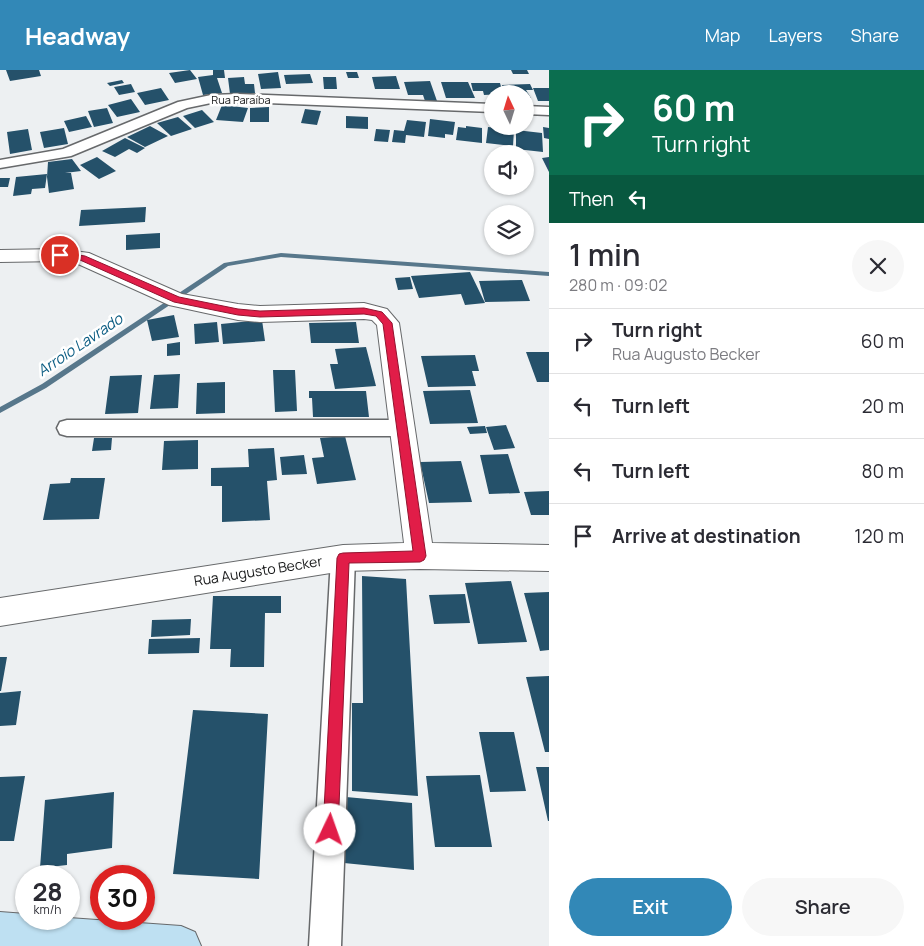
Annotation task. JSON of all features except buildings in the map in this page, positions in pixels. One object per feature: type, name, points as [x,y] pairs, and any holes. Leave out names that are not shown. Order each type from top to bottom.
[{"type":"main road","points":[[0,932],[181,946]]},
{"type":"street","name":"Rua Paraíba","points":[[0,164],[66,153],[183,105],[211,99],[239,98],[484,108]]},
{"type":"street","points":[[534,110],[549,111]]},
{"type":"street","points":[[0,256],[60,255],[82,258],[177,300],[245,313],[364,311],[379,314],[388,323],[420,556]]},
{"type":"street","points":[[68,428],[402,428]]},
{"type":"street","name":"Rua Augusto Becker","points":[[0,612],[343,558],[420,556],[549,558]]},
{"type":"street","points":[[325,946],[343,558]]},
{"type":"waterway","name":"Arroio Lavrado","points":[[0,410],[44,386],[226,264],[281,255],[549,274]]},
{"type":"route","points":[[60,255],[82,258],[177,300],[238,312],[260,314],[364,311],[379,314],[388,323],[420,556],[343,558],[330,830]]}]
